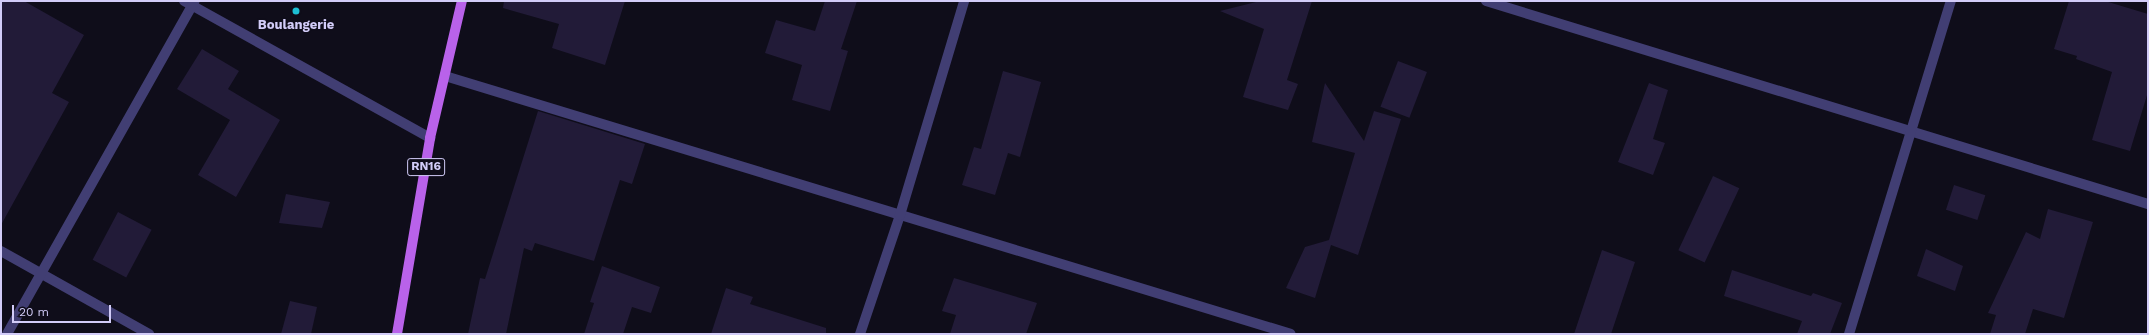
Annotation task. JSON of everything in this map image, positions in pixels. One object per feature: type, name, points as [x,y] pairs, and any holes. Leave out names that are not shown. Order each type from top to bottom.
[{"type":"main road","name":"RN16","points":[[397,334],[430,138],[462,1]]},
{"type":"street","points":[[860,334],[900,215],[964,1]]},
{"type":"street","points":[[1486,1],[1911,130],[2148,204]]},
{"type":"street","points":[[1849,334],[1951,1]]},
{"type":"street","points":[[7,334],[191,3],[430,138]]},
{"type":"street","points":[[445,76],[1291,334]]},
{"type":"street","points":[[1,251],[149,334]]},
{"type":"building","points":[[1,1],[24,1],[84,35],[52,93],[69,102],[1,225]]},
{"type":"building","points":[[504,1],[625,1],[605,65],[552,48],[559,24],[503,8]]},
{"type":"building","points":[[825,1],[857,1],[841,49],[848,51],[830,111],[792,100],[802,65],[765,53],[776,20],[815,31]]},
{"type":"building","points":[[1260,1],[1312,1],[1287,80],[1298,84],[1288,110],[1243,97],[1264,29],[1220,11]]},
{"type":"building","points":[[2069,1],[2105,1],[2148,14],[2148,92],[2130,151],[2092,140],[2112,72],[2076,59],[2077,56],[2054,49]]},
{"type":"building","points":[[202,49],[239,71],[228,89],[280,120],[236,197],[198,175],[230,120],[177,89]]},
{"type":"building","points":[[1398,61],[1427,72],[1409,118],[1380,107]]},
{"type":"building","points":[[1003,71],[1041,82],[1020,157],[1008,153],[995,195],[962,185],[974,147],[981,149]]},
{"type":"building","points":[[1325,83],[1364,141],[1374,111],[1401,119],[1358,255],[1331,245],[1315,298],[1286,288],[1305,247],[1329,240],[1355,153],[1312,142]]},
{"type":"building","points":[[1649,83],[1668,90],[1653,139],[1665,143],[1653,175],[1618,162]]},
{"type":"building","points":[[538,111],[645,144],[632,184],[620,180],[594,261],[535,243],[532,251],[524,248],[506,334],[468,334],[480,278],[485,279]]},
{"type":"building","points":[[1713,176],[1739,188],[1705,263],[1678,250]]},
{"type":"building","points":[[1954,185],[1985,195],[1977,220],[1946,210]]},
{"type":"building","points":[[286,194],[330,202],[322,228],[279,223]]},
{"type":"building","points":[[2048,209],[2093,222],[2064,318],[2033,309],[2025,334],[1990,334],[1996,315],[1988,313],[2026,232],[2040,239]]},
{"type":"building","points":[[118,212],[152,230],[126,278],[93,260]]},
{"type":"building","points":[[1926,249],[1963,266],[1955,291],[1917,276]]},
{"type":"building","points":[[1602,250],[1635,262],[1611,334],[1574,334]]},
{"type":"building","points":[[602,266],[660,287],[651,313],[632,307],[623,334],[584,334],[594,303],[590,302]]},
{"type":"building","points":[[1732,270],[1811,296],[1813,293],[1842,303],[1830,334],[1797,334],[1802,321],[1724,296]]},
{"type":"building","points":[[954,278],[1037,303],[1026,334],[950,334],[956,315],[942,311]]},
{"type":"building","points":[[726,288],[753,297],[750,304],[826,328],[826,334],[711,334]]},
{"type":"building","points":[[290,301],[317,307],[311,334],[281,334]]},
{"type":"place","name":"Boulangerie","points":[[296,11]]}]
